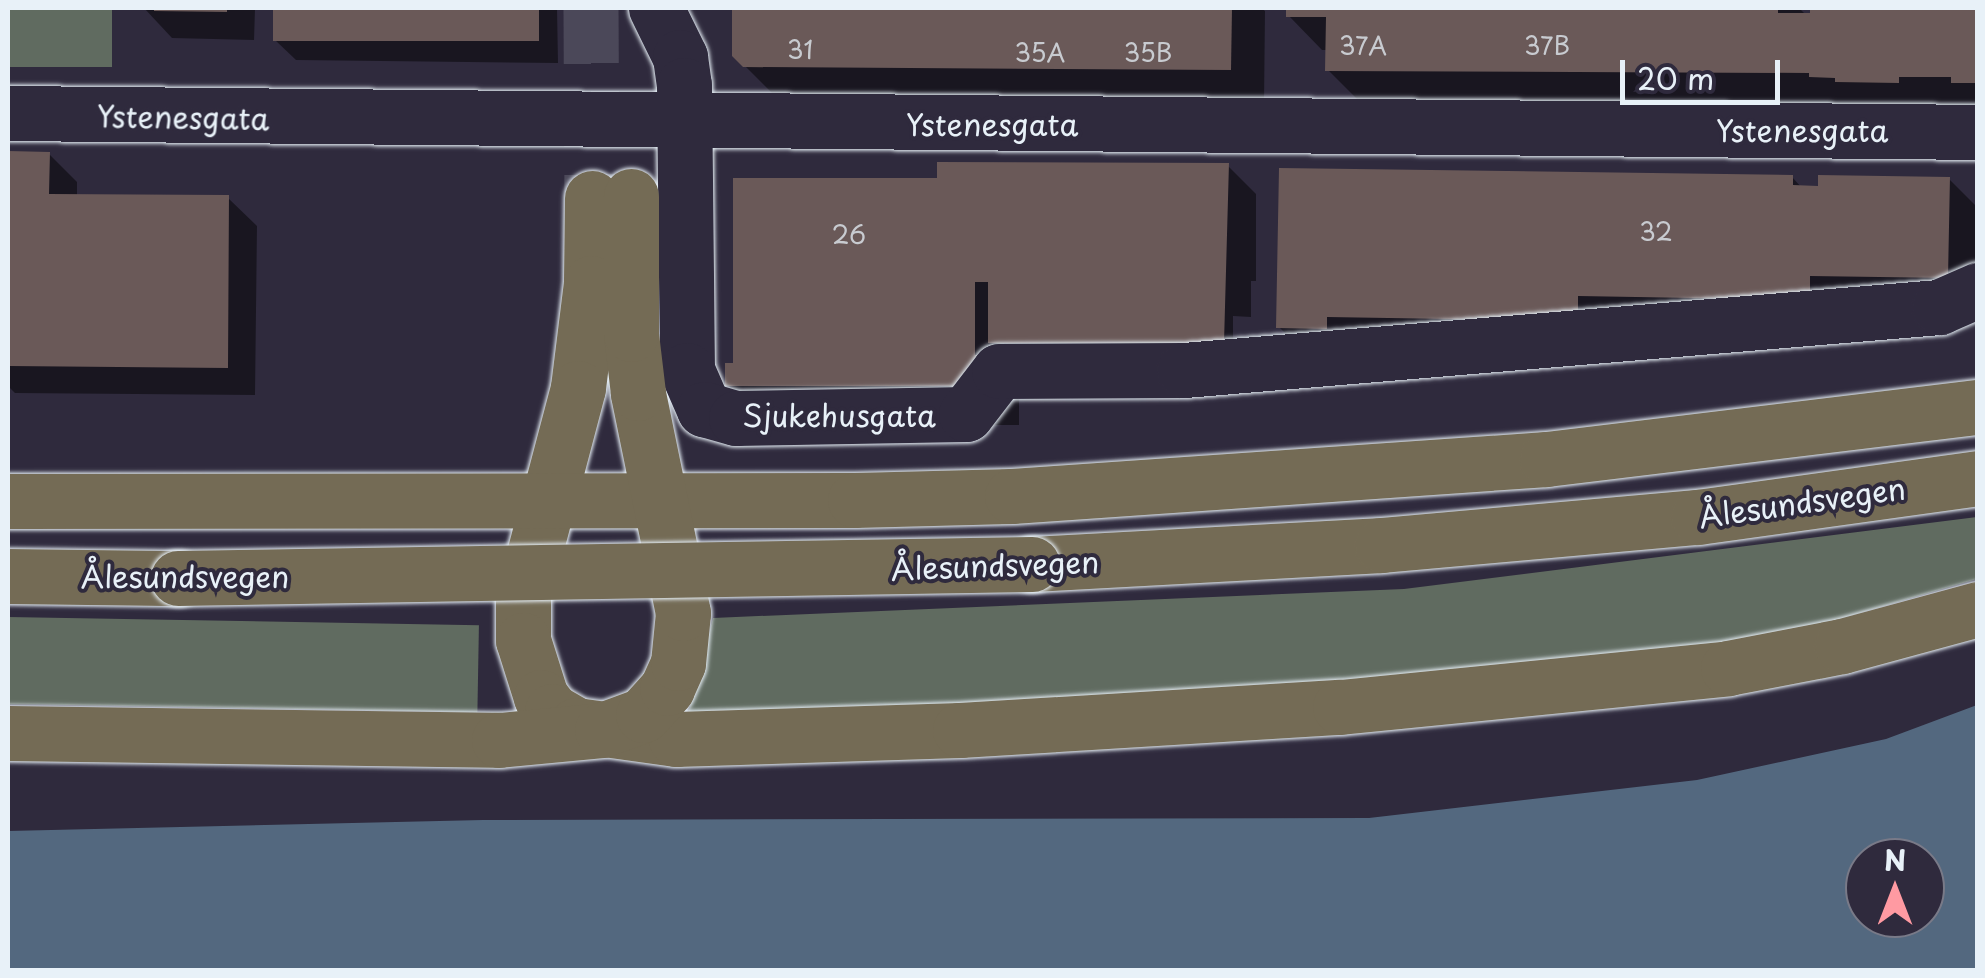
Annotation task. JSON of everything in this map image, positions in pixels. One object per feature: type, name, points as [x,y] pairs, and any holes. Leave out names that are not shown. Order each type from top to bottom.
[{"type":"highway","points":[[8,733],[499,740],[602,730],[643,716],[667,688],[678,663],[684,613],[638,393],[612,197],[591,283],[578,388],[522,596],[528,662],[541,697],[552,711],[576,725],[602,730],[676,739],[960,730],[1340,706],[1728,668],[1842,646],[1978,610]]},
{"type":"highway","points":[[8,501],[1012,496],[1453,467],[1978,406]]},
{"type":"highway","name":"Ålesundsvegen","points":[[8,576],[178,578],[1032,564],[1362,546],[1698,517],[1978,478]]},
{"type":"street","name":"Sjukehusgata","points":[[656,8],[680,57],[686,121],[687,370],[704,409],[736,418],[966,414],[999,370],[1184,370],[1939,307],[1978,290]]},
{"type":"street","name":"Ystenesgata","points":[[8,113],[1978,132]]},
{"type":"green space","points":[[8,8],[112,8],[112,67],[8,67]]},
{"type":"green space","points":[[1977,517],[1977,579],[1832,621],[1631,662],[948,706],[688,714],[713,618],[1404,589]]},
{"type":"green space","points":[[8,617],[479,625],[477,712],[8,704]]},
{"type":"water","points":[[1977,705],[1977,970],[8,970],[8,831],[483,820],[1369,818],[1697,780],[1886,739]]},
{"type":"building","points":[[227,8],[227,12],[154,11]]},
{"type":"building","points":[[273,8],[539,8],[539,41],[273,41]]},
{"type":"building","points":[[732,8],[1232,8],[1231,70],[743,67],[732,56]]},
{"type":"building","points":[[1286,8],[1778,8],[1778,13],[1810,13],[1810,8],[1978,8],[1978,83],[1951,83],[1951,77],[1899,77],[1899,83],[1835,82],[1835,78],[1809,77],[1809,73],[1325,71],[1326,17],[1286,17]]},
{"type":"building","points":[[8,151],[50,152],[49,194],[229,195],[228,368],[8,366]]},
{"type":"building","points":[[937,162],[1229,163],[1224,343],[988,343],[988,282],[975,282],[975,355],[980,355],[980,386],[725,386],[725,363],[733,363],[733,178],[937,178]]},
{"type":"building","points":[[1279,168],[1793,175],[1793,185],[1818,186],[1818,175],[1950,177],[1948,278],[1810,276],[1810,300],[1578,296],[1578,321],[1327,317],[1327,329],[1276,328]]},
{"type":"tunnel","points":[[591,8],[592,198]]}]
